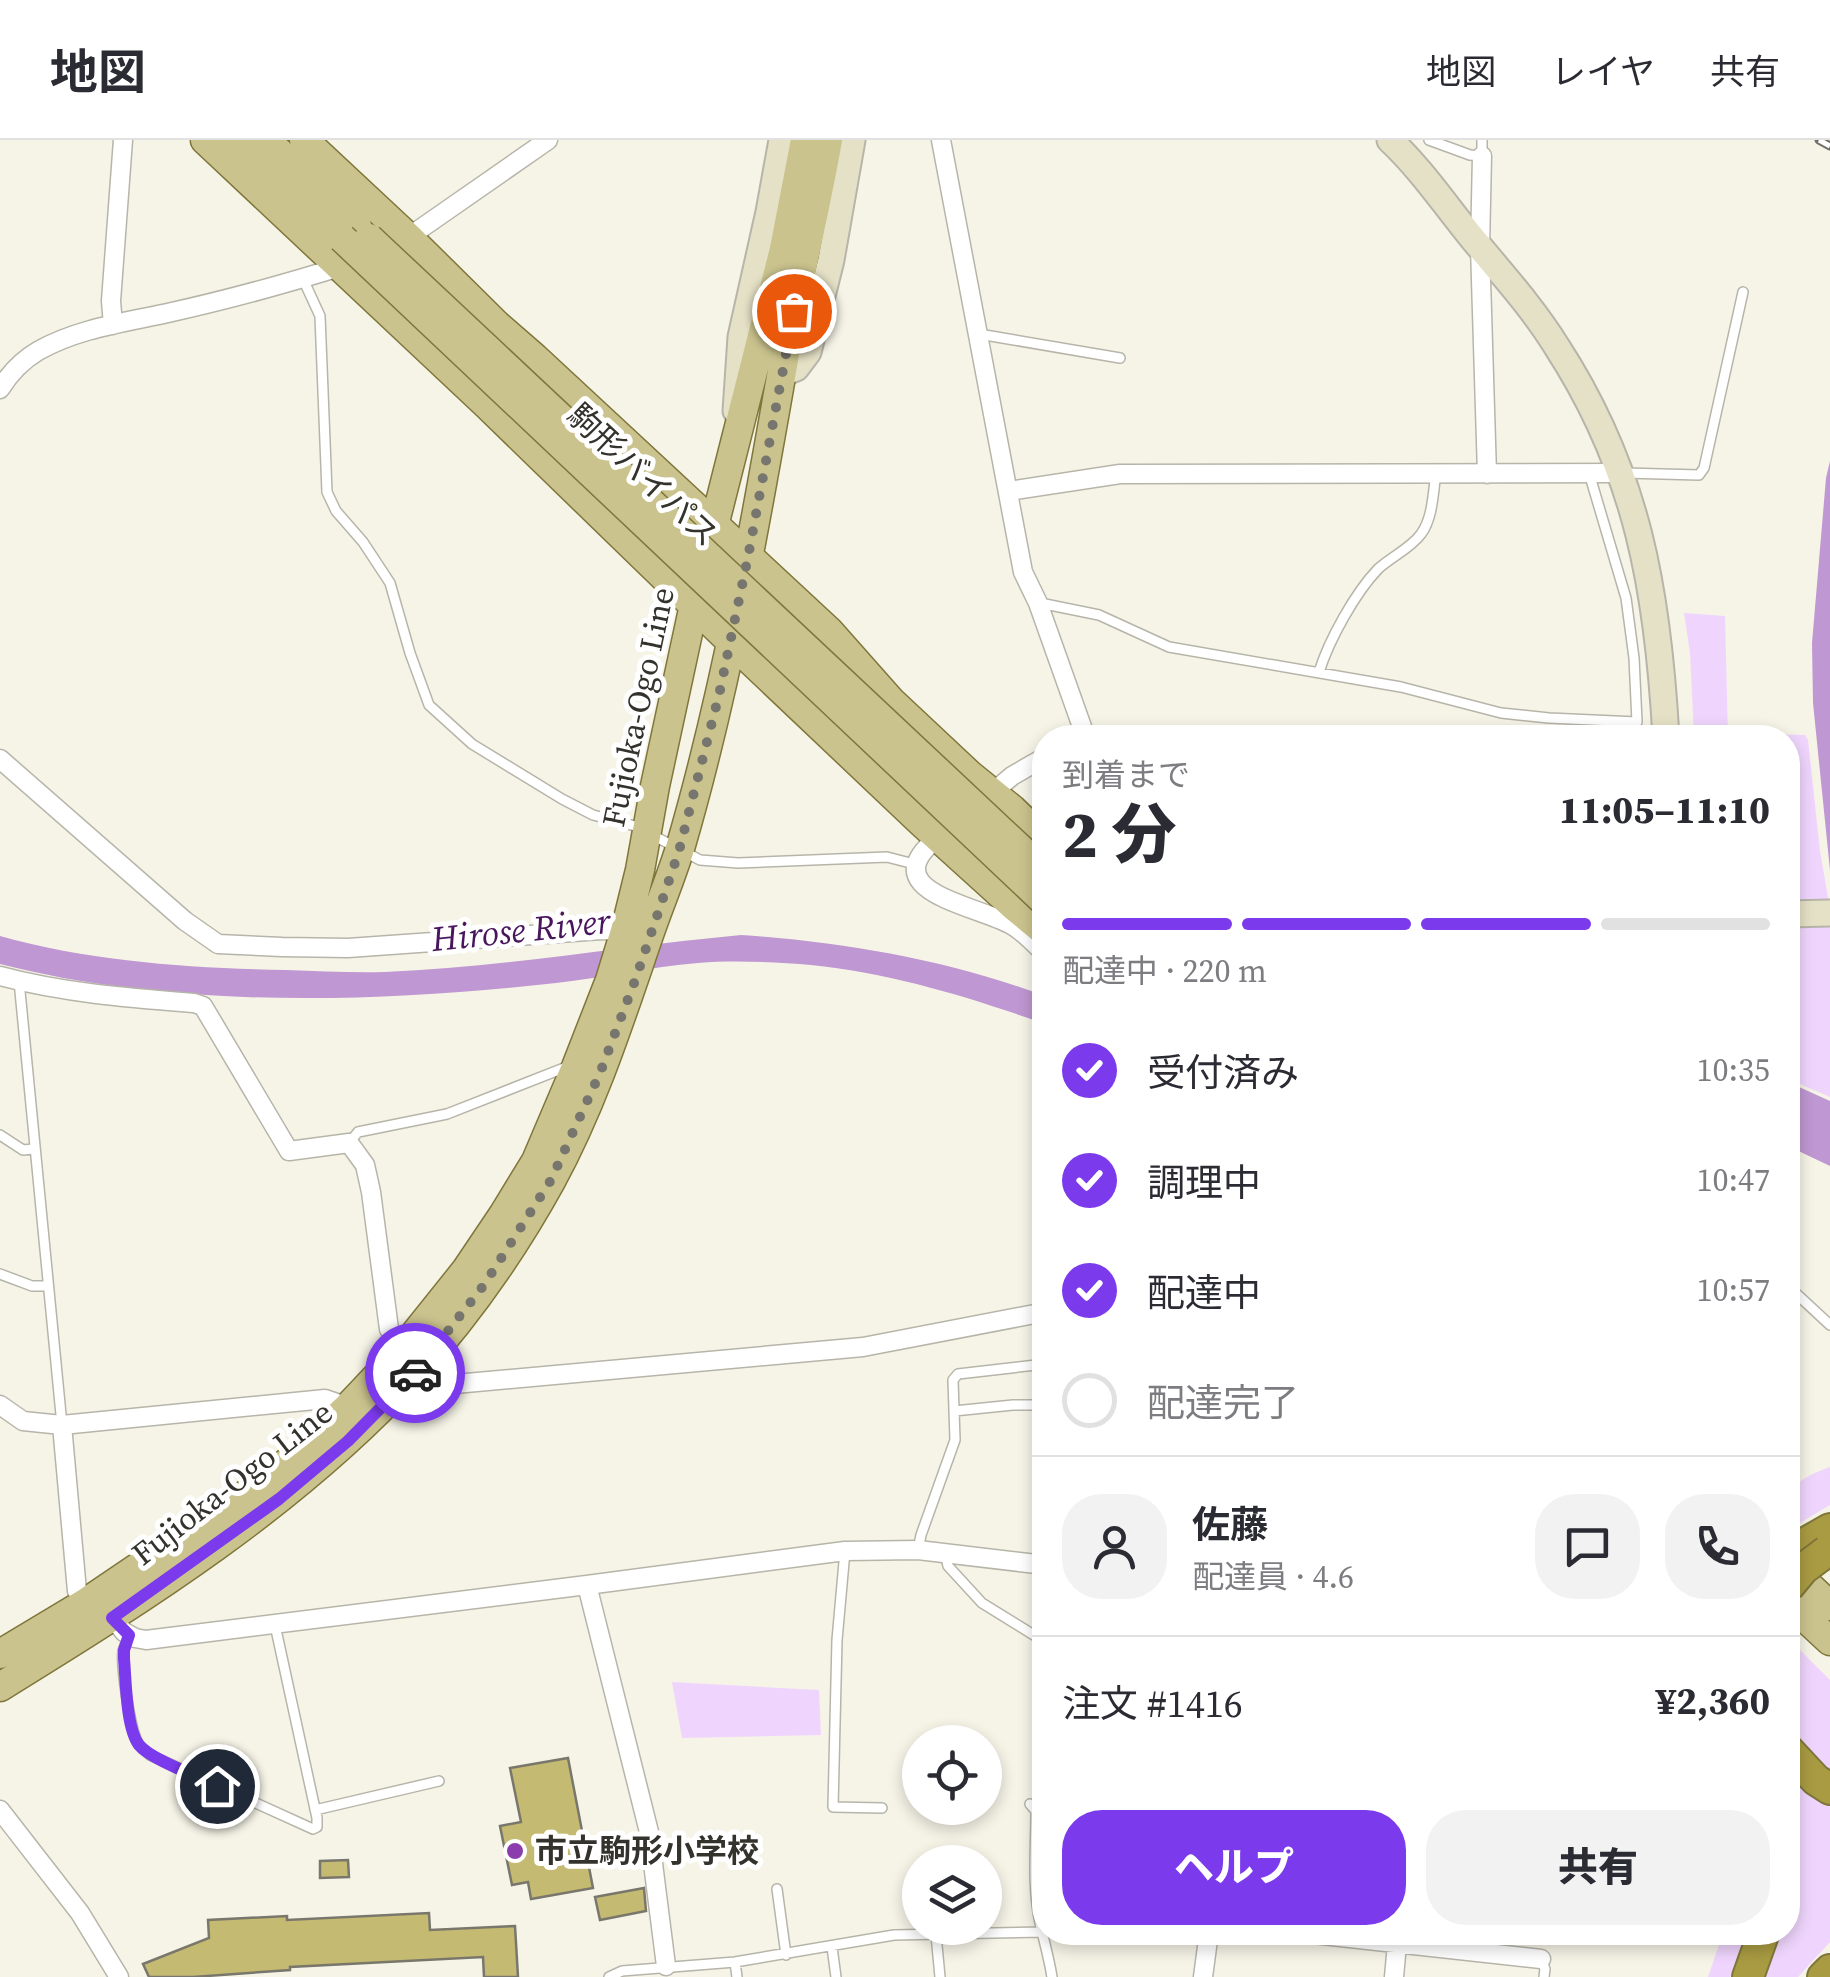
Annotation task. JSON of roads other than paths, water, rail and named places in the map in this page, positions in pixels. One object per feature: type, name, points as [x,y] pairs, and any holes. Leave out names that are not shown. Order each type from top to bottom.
[{"type":"highway","points":[[1800,1555],[1826,1541]]},
{"type":"highway","points":[[1800,1573],[1826,1541]]},
{"type":"highway","points":[[1800,1764],[1830,1789]]},
{"type":"highway","points":[[1748,1977],[1759,1945]]},
{"type":"highway","points":[[1823,1977],[1830,1970]]},
{"type":"main road","points":[[205,140],[348,249],[730,641],[1032,921]]},
{"type":"main road","name":"駒形バイパス","points":[[236,140],[1032,890]]},
{"type":"main road","name":"駒形バイパス","points":[[266,140],[348,249],[1032,860]]},
{"type":"main road","points":[[304,140],[402,242],[535,358],[828,631],[891,702],[1032,830]]},
{"type":"main road","name":"Fujioka-Ogo Line","points":[[632,935],[646,832],[694,605],[784,249],[804,140]]},
{"type":"main road","points":[[623,979],[632,935],[679,851],[719,695],[828,140]]},
{"type":"main road","points":[[719,695],[742,682],[779,686]]},
{"type":"main road","name":"Fujioka-Ogo Line","points":[[0,1686],[121,1626],[348,1441],[408,1362],[536,1160],[576,1067],[623,979]]},
{"type":"main road","name":"Fujioka-Ogo Line","points":[[0,1654],[85,1603],[262,1484],[348,1407],[408,1362],[484,1285],[551,1180],[600,1073],[623,979]]},
{"type":"main road","points":[[1800,1575],[1830,1606]]},
{"type":"main road","points":[[1800,1613],[1830,1642]]},
{"type":"street","points":[[113,325],[111,300],[123,140]]},
{"type":"street","points":[[402,242],[548,140]]},
{"type":"street","points":[[735,441],[741,337],[782,140]]},
{"type":"street","points":[[782,374],[796,368],[808,352],[831,260],[852,140]]},
{"type":"street","points":[[941,140],[1023,572],[1083,725]]},
{"type":"street","points":[[1401,144],[1509,280],[1563,356],[1605,432],[1622,473],[1651,585],[1665,725]]},
{"type":"street","points":[[1482,148],[1480,247],[1486,474]]},
{"type":"street","points":[[0,389],[9,374],[37,352],[65,339],[302,278],[348,249]]},
{"type":"street","points":[[1008,491],[1120,474],[1622,473]]},
{"type":"street","points":[[0,760],[186,921],[218,944],[348,948],[601,930],[632,935]]},
{"type":"street","points":[[1032,764],[1012,776],[938,837],[914,864],[919,880],[936,894],[1014,926],[1032,942]]},
{"type":"street","points":[[1800,914],[1830,913]]},
{"type":"street","points":[[9,979],[203,1006],[289,1151],[349,1143],[365,1164],[390,1329],[408,1362],[426,1382],[444,1385],[849,1349],[1032,1314]]},
{"type":"street","points":[[0,1405],[23,1421],[62,1425],[326,1400],[348,1407]]},
{"type":"street","points":[[62,1425],[77,1591],[85,1603],[146,1640],[845,1551],[918,1550],[1032,1563]]},
{"type":"street","points":[[587,1586],[649,1832],[666,1966]]},
{"type":"street","points":[[0,1810],[80,1913],[118,1977]]},
{"type":"street","points":[[1202,1977],[1206,1945]]},
{"type":"street","points":[[1394,1977],[1397,1945]]},
{"type":"street","points":[[1432,1945],[1543,1968]]},
{"type":"lane","points":[[1429,140],[1470,155],[1482,148]]},
{"type":"lane","points":[[302,278],[320,316],[327,492],[336,512],[363,542],[390,582],[429,705],[472,744],[562,799],[593,815],[634,826],[692,858],[763,862],[887,857],[914,864]]},
{"type":"lane","points":[[1622,473],[1698,474],[1704,468],[1744,292]]},
{"type":"lane","points":[[979,334],[1120,358]]},
{"type":"lane","points":[[1320,672],[1328,646],[1374,573],[1420,537],[1430,510],[1436,473]]},
{"type":"lane","points":[[1038,603],[1099,615],[1168,647],[1402,687],[1500,713],[1637,722],[1626,598],[1590,473]]},
{"type":"lane","points":[[9,979],[33,1148],[62,1425]]},
{"type":"lane","points":[[349,1143],[358,1132],[447,1114],[566,1066],[576,1067]]},
{"type":"lane","points":[[0,1135],[23,1150],[33,1148]]},
{"type":"lane","points":[[0,1274],[32,1286],[48,1286]]},
{"type":"lane","points":[[1800,1297],[1830,1325]]},
{"type":"lane","points":[[918,1550],[955,1440],[953,1380],[958,1374],[1032,1365]]},
{"type":"lane","points":[[954,1411],[1032,1405]]},
{"type":"lane","points":[[845,1551],[836,1640],[833,1806],[882,1808]]},
{"type":"lane","points":[[945,1553],[948,1566],[982,1603],[1032,1634]]},
{"type":"lane","points":[[121,1626],[133,1728],[140,1746],[309,1829],[317,1826],[315,1810],[275,1624]]},
{"type":"lane","points":[[315,1810],[439,1781]]},
{"type":"lane","points":[[778,1889],[786,1955]]},
{"type":"lane","points":[[1002,1933],[1032,1932]]},
{"type":"lane","points":[[609,1977],[622,1971],[735,1962],[902,1935]]},
{"type":"lane","points":[[937,1945],[940,1977]]},
{"type":"lane","points":[[1046,1945],[1052,1977]]},
{"type":"lane","points":[[832,1947],[836,1977]]},
{"type":"lane","points":[[735,1962],[737,1977]]},
{"type":"railway","points":[[1819,140],[1830,146]]},
{"type":"place","name":"市立駒形小学校","points":[[515,1851]]},
{"type":"water label","name":"Hirose River","points":[[521,930]]}]
